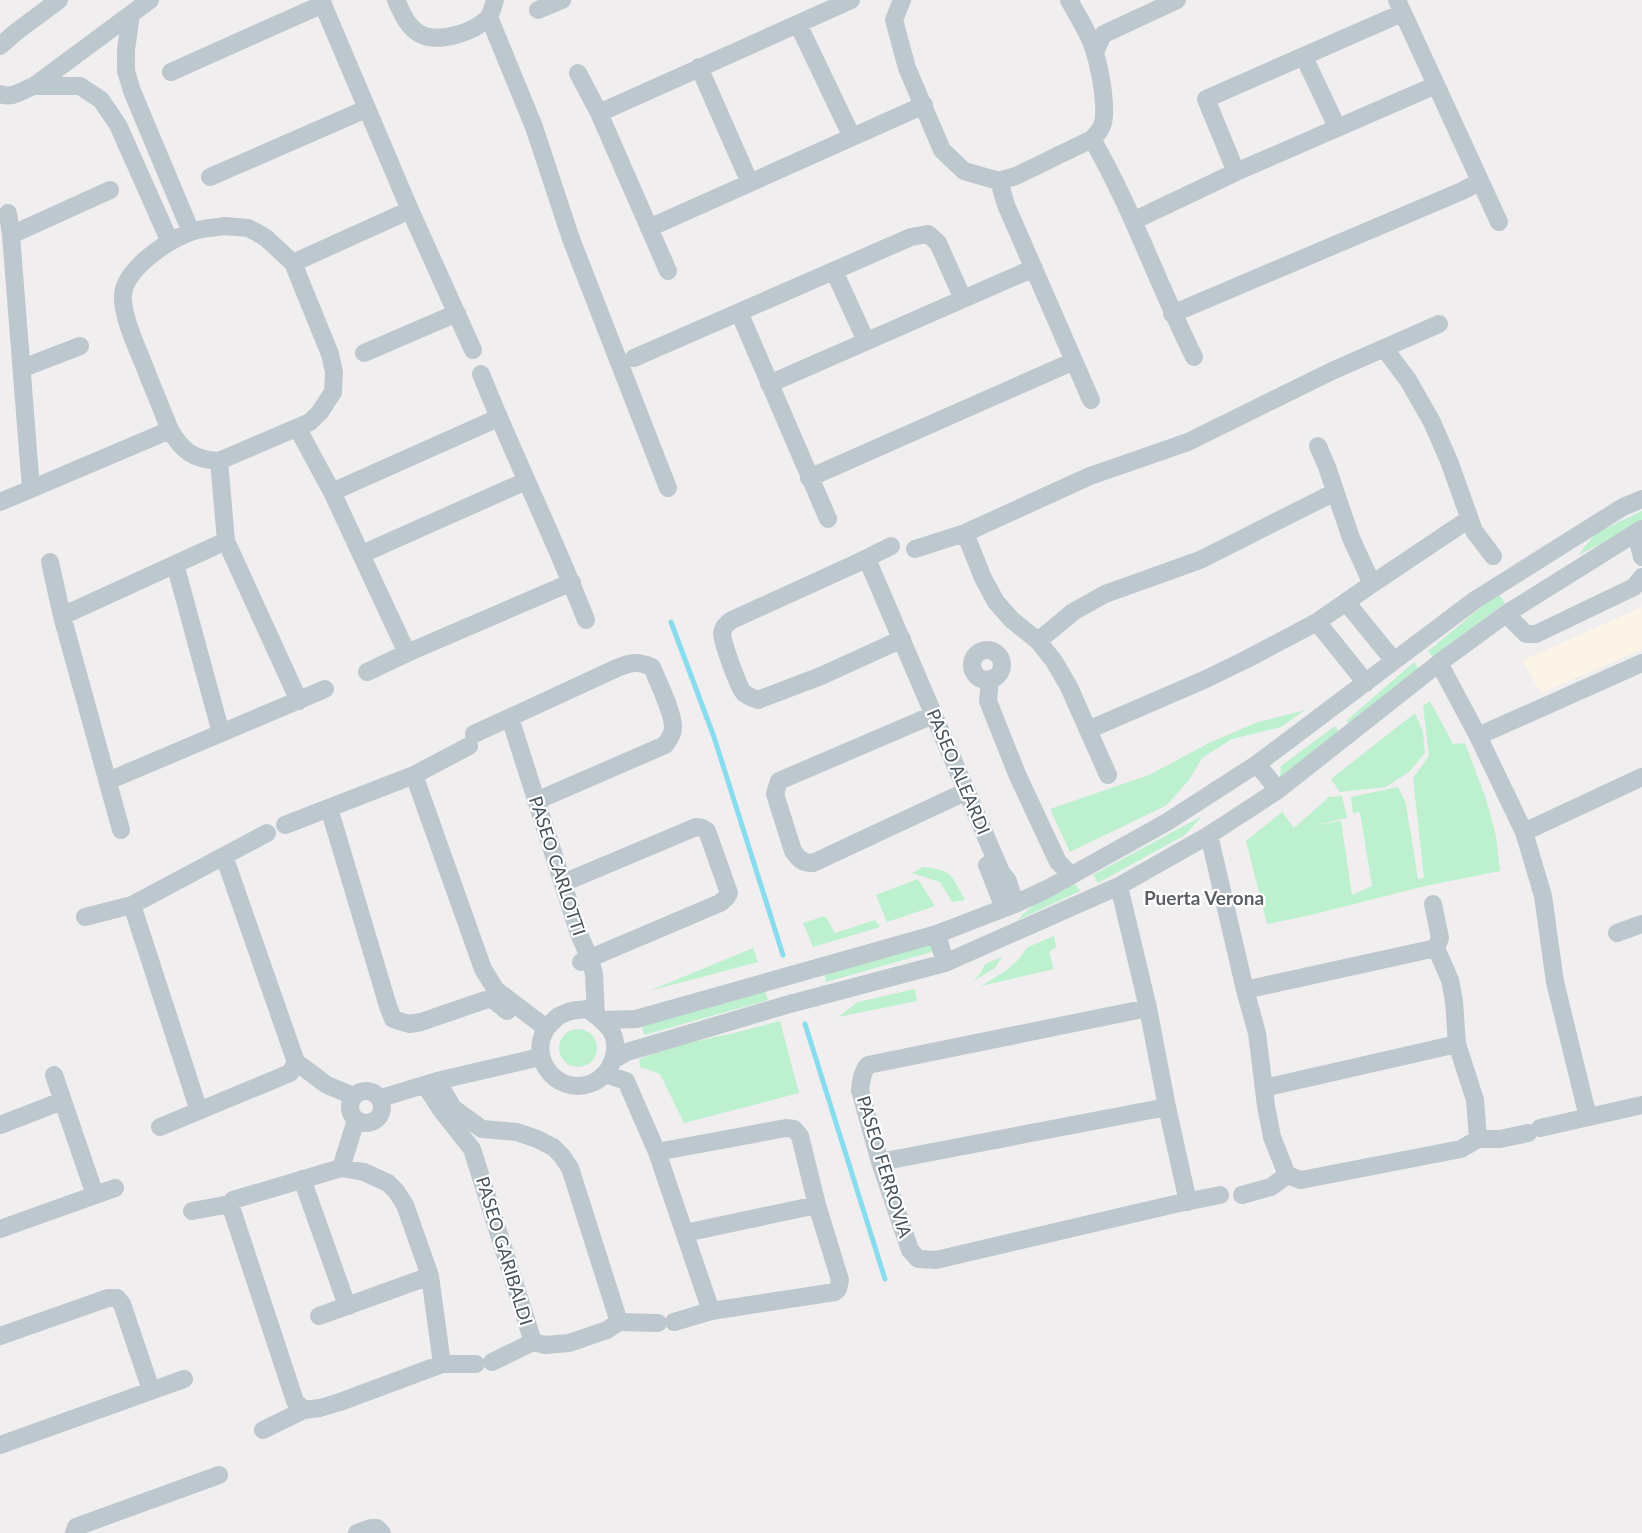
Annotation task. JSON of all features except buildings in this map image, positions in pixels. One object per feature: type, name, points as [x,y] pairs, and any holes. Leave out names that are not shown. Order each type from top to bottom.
[{"type":"street","points":[[0,46],[59,0]]},
{"type":"street","points":[[0,94],[6,96],[18,94],[34,86],[150,0]]},
{"type":"street","points":[[396,0],[405,20],[412,28],[422,35],[443,38],[471,31],[489,17],[495,0]]},
{"type":"street","points":[[538,10],[562,0]]},
{"type":"street","points":[[599,113],[851,0]]},
{"type":"street","points":[[902,0],[894,20],[907,68],[942,150],[964,171],[999,181],[1016,176],[1092,139],[1099,132],[1103,122],[1104,108],[1095,52],[1069,0]]},
{"type":"street","points":[[1084,27],[1104,27],[1150,5],[1177,0]]},
{"type":"street","points":[[171,72],[322,2],[366,109],[473,350]]},
{"type":"street","points":[[1095,52],[1104,34],[1150,5]]},
{"type":"street","points":[[1236,172],[1206,99],[1304,57],[1400,6],[1499,222]]},
{"type":"street","points":[[131,14],[126,71],[132,91],[191,232]]},
{"type":"street","points":[[489,17],[534,127],[571,239],[668,488]]},
{"type":"street","points":[[798,24],[852,137]]},
{"type":"street","points":[[1304,57],[1337,127]]},
{"type":"street","points":[[699,68],[750,183]]},
{"type":"street","points":[[578,72],[599,113],[668,271]]},
{"type":"street","points":[[1133,221],[1236,172],[1436,85]]},
{"type":"street","points":[[34,86],[80,86],[101,100],[118,125],[170,242]]},
{"type":"street","points":[[649,228],[924,105]]},
{"type":"street","points":[[210,177],[366,109]]},
{"type":"street","points":[[1092,139],[1133,221],[1172,314],[1194,357]]},
{"type":"street","points":[[999,181],[1006,205],[1091,400]]},
{"type":"street","points":[[1172,314],[1480,182]]},
{"type":"street","points":[[11,236],[110,190]]},
{"type":"street","points":[[293,264],[410,210]]},
{"type":"street","points":[[8,213],[31,489]]},
{"type":"street","points":[[224,226],[248,228],[266,238],[293,264],[330,354],[334,372],[333,392],[320,412],[310,422],[298,429],[219,461],[203,460],[192,455],[178,444],[170,430],[130,330],[123,303],[123,293],[127,283],[141,263],[170,242],[191,232],[224,226]]},
{"type":"street","points":[[634,358],[911,237],[928,234],[938,243],[963,299]]},
{"type":"street","points":[[769,384],[1034,268]]},
{"type":"street","points":[[834,271],[866,341]]},
{"type":"street","points":[[739,312],[828,519]]},
{"type":"street","points":[[364,353],[457,313]]},
{"type":"street","points":[[916,550],[965,533],[1090,476],[1188,442],[1286,393],[1440,324]]},
{"type":"street","points":[[22,368],[80,346]]},
{"type":"street","points":[[1384,348],[1408,380],[1432,422],[1449,461],[1474,531],[1492,556]]},
{"type":"street","points":[[809,478],[1074,361]]},
{"type":"street","points":[[481,374],[498,418],[572,582],[586,620]]},
{"type":"street","points":[[332,492],[498,418]]},
{"type":"street","points":[[298,429],[332,492],[407,653]]},
{"type":"street","points":[[0,502],[170,430]]},
{"type":"street","points":[[1318,446],[1351,538],[1372,584]]},
{"type":"street","points":[[219,461],[226,541],[299,701]]},
{"type":"street","points":[[362,554],[526,481]]},
{"type":"street","points":[[1038,641],[1073,612],[1105,594],[1200,560],[1334,492]]},
{"type":"street","points":[[595,1015],[611,1031],[615,1045],[614,1058],[605,1074],[592,1083],[576,1086],[560,1082],[547,1071],[540,1057],[544,1033],[560,1015],[572,1011],[636,1019],[937,934],[1010,906],[1071,876],[1167,822],[1257,764],[1475,600],[1624,507],[1642,498]]},
{"type":"street","points":[[1088,730],[1215,675],[1317,622],[1469,519]]},
{"type":"street","points":[[614,1058],[627,1052],[786,1005],[945,963],[1119,886],[1209,835],[1278,790],[1439,662],[1513,609],[1639,531],[1642,557]]},
{"type":"street","points":[[965,533],[983,578],[996,602],[1012,620],[1038,641],[1054,661],[1108,774]]},
{"type":"street","points":[[62,616],[226,541]]},
{"type":"street","points":[[891,546],[861,562],[732,620],[724,628],[723,636],[737,683],[750,698],[758,700],[822,676],[897,641]]},
{"type":"street","points":[[50,562],[62,616],[120,830]]},
{"type":"street","name":"PASEO ALEARDI","points":[[861,562],[962,793],[1001,872],[1008,881],[1010,906]]},
{"type":"street","points":[[175,564],[221,733]]},
{"type":"street","points":[[1502,583],[1526,634],[1536,634],[1634,586],[1642,577]]},
{"type":"street","points":[[367,672],[572,582]]},
{"type":"street","points":[[1346,602],[1394,661]]},
{"type":"street","points":[[1317,622],[1366,683]]},
{"type":"street","points":[[285,825],[414,775],[510,718],[632,662],[641,663],[652,668],[673,727],[671,737],[665,745],[536,801]]},
{"type":"street","points":[[1439,662],[1478,736],[1524,832],[1543,896],[1555,982],[1588,1118]]},
{"type":"street","points":[[1478,736],[1642,663]]},
{"type":"street","points":[[990,680],[988,701],[1017,774],[1058,862],[1071,876]]},
{"type":"street","points":[[108,782],[325,689]]},
{"type":"street","points":[[928,716],[779,781],[775,794],[792,851],[804,863],[813,863],[962,793]]},
{"type":"street","name":"PASEO CARLOTTI","points":[[510,718],[586,961],[594,974],[595,1015]]},
{"type":"street","points":[[1257,764],[1278,790]]},
{"type":"street","points":[[414,775],[493,994],[544,1033]]},
{"type":"street","points":[[1524,832],[1641,781]]},
{"type":"street","points":[[329,808],[393,1019],[409,1024],[421,1022],[493,994]]},
{"type":"street","points":[[563,883],[696,827],[707,831],[728,893],[726,898],[720,903],[586,961]]},
{"type":"street","points":[[85,918],[132,905],[267,833]]},
{"type":"street","points":[[1209,835],[1245,990],[1258,1033],[1272,1137],[1287,1175],[1301,1180],[1461,1149],[1478,1139],[1500,1139],[1642,1105]]},
{"type":"street","points":[[224,856],[296,1062],[327,1085],[353,1096]]},
{"type":"street","points":[[1119,886],[1148,1008],[1188,1202]]},
{"type":"street","points":[[1433,904],[1440,938],[1436,948],[1450,980],[1454,1001],[1456,1044],[1475,1100],[1478,1139]]},
{"type":"street","points":[[132,905],[199,1111]]},
{"type":"street","points":[[1617,933],[1642,924]]},
{"type":"street","points":[[937,934],[945,963]]},
{"type":"street","points":[[1245,990],[1436,948]]},
{"type":"street","name":"PASEO FERROVIA","points":[[1148,1008],[868,1065],[864,1070],[860,1090],[880,1162],[910,1250],[918,1259],[936,1260],[1220,1196]]},
{"type":"street","points":[[1264,1088],[1456,1044]]},
{"type":"street","points":[[381,1098],[431,1083],[540,1057]]},
{"type":"street","points":[[160,1127],[290,1073],[296,1062]]},
{"type":"street","points":[[605,1074],[626,1081],[657,1152],[711,1312]]},
{"type":"street","points":[[54,1076],[94,1195]]},
{"type":"street","points":[[431,1083],[453,1108],[482,1129],[517,1132],[552,1147],[562,1156],[570,1168],[619,1322]]},
{"type":"street","name":"PASEO GARIBALDI","points":[[431,1083],[442,1111],[472,1149],[533,1342],[545,1345],[569,1343],[607,1330],[619,1322],[666,1322],[711,1312],[835,1292],[838,1289],[840,1280],[817,1205]]},
{"type":"street","points":[[362,1090],[367,1090],[377,1094],[383,1104],[381,1115],[378,1119],[362,1122],[350,1111],[350,1106],[353,1096],[362,1090]]},
{"type":"street","points":[[0,1125],[62,1101]]},
{"type":"street","points":[[880,1162],[1167,1106]]},
{"type":"street","points":[[347,1169],[360,1142],[362,1122]]},
{"type":"street","points":[[657,1152],[790,1127],[800,1136],[817,1205],[685,1233]]},
{"type":"street","points":[[472,1149],[482,1129]]},
{"type":"street","points":[[192,1211],[230,1204],[233,1200],[302,1179],[347,1169],[364,1172],[388,1183],[396,1191],[404,1205],[430,1276],[442,1364]]},
{"type":"street","points":[[1242,1195],[1271,1187],[1287,1175]]},
{"type":"street","points":[[302,1179],[348,1306]]},
{"type":"street","points":[[0,1229],[115,1188]]},
{"type":"street","points":[[230,1204],[295,1401],[304,1410]]},
{"type":"street","points":[[318,1316],[430,1276]]},
{"type":"street","points":[[0,1336],[108,1298],[117,1298],[122,1304],[152,1390]]},
{"type":"street","points":[[263,1430],[304,1410],[320,1408],[340,1402],[442,1364],[484,1363],[533,1342]]},
{"type":"street","points":[[0,1445],[184,1378]]},
{"type":"street","points":[[74,1533],[76,1527],[219,1475]]},
{"type":"street","points":[[357,1533],[377,1528],[382,1533]]},
{"type":"shaded area","points":[[1642,607],[1642,649],[1541,693],[1522,661]]},
{"type":"green space","points":[[1642,511],[1642,524],[1578,555],[1596,533]]},
{"type":"green space","points":[[1498,593],[1505,603],[1433,657],[1428,651]]},
{"type":"green space","points":[[1414,662],[1420,670],[1351,725],[1346,721]]},
{"type":"green space","points":[[1430,701],[1453,744],[1465,743],[1486,799],[1496,836],[1500,871],[1425,886],[1267,924],[1246,841],[1282,812],[1294,828],[1329,797],[1342,796],[1347,818],[1315,825],[1341,821],[1352,895],[1372,886],[1360,812],[1353,813],[1351,797],[1398,787],[1406,804],[1418,879],[1413,880],[1424,878],[1413,778],[1429,756],[1423,706]]},
{"type":"green space","points":[[1305,710],[1281,727],[1232,739],[1202,758],[1189,780],[1167,805],[1070,852],[1050,809],[1149,775],[1211,742],[1258,722]]},
{"type":"green space","points":[[1415,713],[1423,732],[1425,753],[1409,772],[1386,787],[1340,792],[1331,779]]},
{"type":"green space","points":[[1335,726],[1340,733],[1280,778],[1281,766]]},
{"type":"green space","points":[[1202,816],[1185,835],[1098,883],[1093,875]]},
{"type":"green space","points":[[923,867],[940,870],[950,875],[965,900],[952,902],[940,882],[912,873]]},
{"type":"green space","points":[[918,879],[935,906],[887,922],[876,895]]},
{"type":"green space","points":[[1075,884],[1080,891],[1016,921],[1039,900]]},
{"type":"green space","points":[[825,916],[835,933],[875,920],[880,927],[813,947],[803,923]]},
{"type":"green space","points":[[1054,936],[1056,947],[1049,952],[1054,969],[981,986],[1004,972],[1017,961],[1028,947]]},
{"type":"green space","points":[[937,941],[935,951],[826,982],[824,974]]},
{"type":"green space","points":[[753,948],[758,962],[649,991]]},
{"type":"green space","points":[[1002,957],[994,969],[973,981],[980,974],[985,964]]},
{"type":"green space","points":[[915,989],[917,1001],[838,1017],[858,1002]]},
{"type":"green space","points":[[765,991],[768,1000],[644,1035],[642,1025]]},
{"type":"green space","points":[[780,1021],[799,1093],[684,1123],[660,1074],[640,1067],[639,1059],[683,1044]]},
{"type":"green space","points":[[578,1029],[591,1035],[597,1048],[591,1061],[578,1067],[565,1061],[559,1048],[565,1035]]},
{"type":"waterway","points":[[671,622],[714,737],[783,955]]},
{"type":"waterway","points":[[805,1024],[885,1279]]},
{"type":"district","name":"Puerta Verona","points":[[1204,898]]}]
